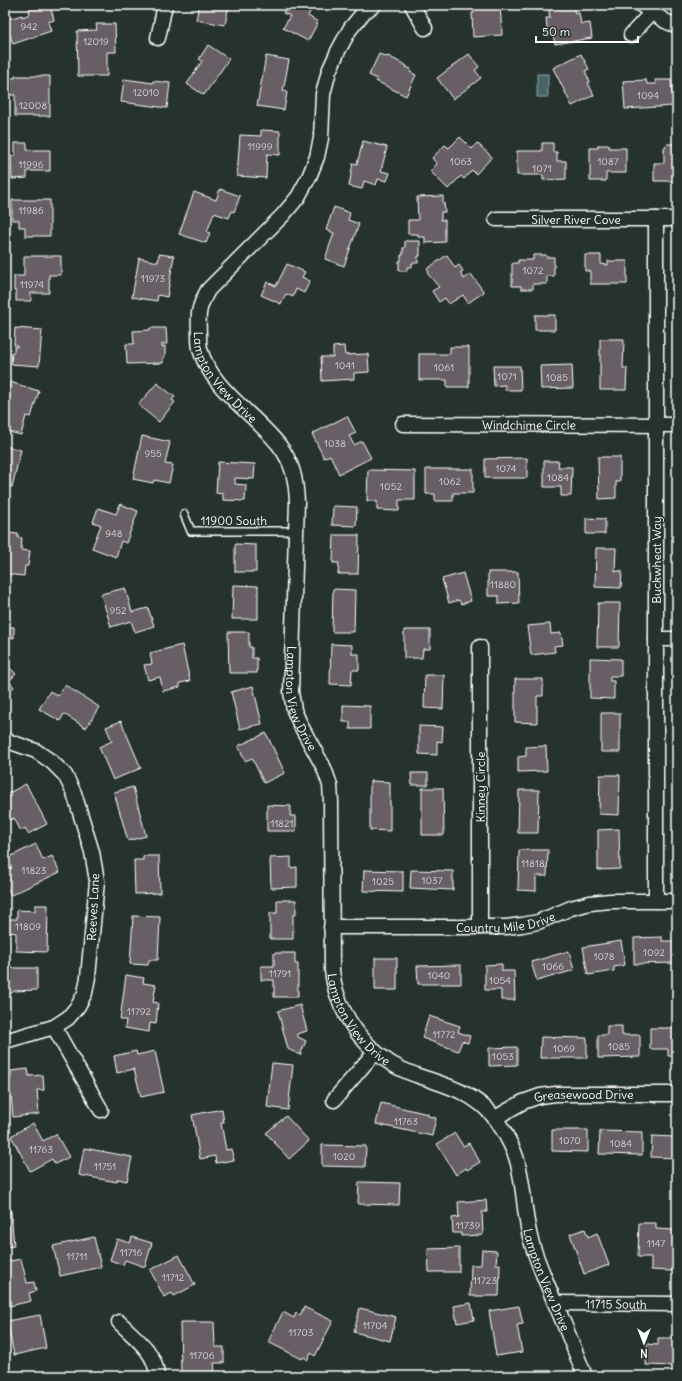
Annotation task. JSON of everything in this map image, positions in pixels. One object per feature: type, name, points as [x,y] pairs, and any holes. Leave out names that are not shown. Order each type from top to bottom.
[{"type":"street","points":[[158,38],[165,5]]},
{"type":"street","points":[[412,5],[425,28]]},
{"type":"street","name":"Lampton View Drive","points":[[365,7],[347,35],[329,71],[323,94],[321,138],[317,158],[309,177],[298,197],[283,214],[208,290],[200,305],[198,321],[200,348],[209,369],[222,387],[279,444],[290,462],[296,481],[291,692],[294,710],[324,768],[330,785],[332,970],[337,994],[346,1016],[359,1036],[375,1052],[394,1066],[415,1075],[440,1082],[465,1092],[495,1118],[509,1140],[516,1158],[521,1178],[525,1212],[531,1243],[585,1376]]},
{"type":"street","points":[[631,35],[646,9],[664,21],[677,26]]},
{"type":"street","name":"Silver River Cove","points":[[496,219],[677,219]]},
{"type":"street","name":"Buckwheat Way","points":[[656,219],[656,901]]},
{"type":"street","name":"Windchime Circle","points":[[403,424],[677,425]]},
{"type":"street","points":[[656,639],[677,639]]},
{"type":"street","name":"Kinney Circle","points":[[480,647],[480,927]]},
{"type":"street","name":"Reeves Lane","points":[[5,740],[36,751],[52,762],[65,775],[74,793],[95,866],[97,881],[85,993],[78,1006],[68,1018],[54,1028],[5,1041]]},
{"type":"street","name":"Country Mile Drive","points":[[331,927],[480,927],[522,925],[538,922],[571,908],[590,903],[610,901],[677,901]]},
{"type":"street","points":[[54,1028],[101,1110]]},
{"type":"street","points":[[334,1100],[375,1052]]},
{"type":"street","name":"Greasewood Drive","points":[[495,1118],[523,1102],[540,1096],[556,1094],[677,1094]]},
{"type":"street","name":"11715 South","points":[[555,1304],[677,1304]]},
{"type":"street","points":[[119,1322],[151,1355],[157,1376]]},
{"type":"lane","name":"11900 South","points":[[184,514],[191,531],[296,531]]},
{"type":"water","points":[[537,74],[548,74],[548,97],[537,97]]},
{"type":"building","points":[[42,5],[50,5],[54,20],[48,22],[51,31],[13,44],[5,20],[30,14],[29,9]]},
{"type":"building","points":[[119,5],[136,5],[135,8]]},
{"type":"building","points":[[199,5],[229,5],[225,25],[196,20]]},
{"type":"building","points":[[288,5],[301,5],[311,10],[308,16],[318,22],[308,41],[283,28],[290,16],[283,13]]},
{"type":"building","points":[[473,5],[500,5],[502,35],[473,37]]},
{"type":"building","points":[[548,5],[573,5],[575,14],[579,13],[581,24],[590,23],[592,38],[555,44],[553,35],[548,36],[546,18],[550,18]]},
{"type":"building","points":[[96,24],[115,24],[116,52],[107,52],[107,76],[78,76],[77,31],[97,30]]},
{"type":"building","points":[[208,45],[229,59],[204,95],[187,84],[202,61],[199,59]]},
{"type":"building","points":[[379,54],[388,56],[407,66],[406,67],[411,69],[410,72],[416,75],[406,96],[376,81],[377,79],[369,75]]},
{"type":"building","points":[[469,54],[479,67],[475,70],[481,78],[453,99],[437,78]]},
{"type":"building","points":[[581,54],[589,69],[585,71],[590,82],[588,83],[594,95],[572,106],[553,68]]},
{"type":"building","points":[[266,56],[289,60],[283,91],[287,92],[284,110],[257,106]]},
{"type":"building","points":[[15,76],[50,76],[50,116],[15,116],[15,95],[8,95],[8,78],[15,78]]},
{"type":"building","points":[[124,79],[153,83],[153,81],[170,83],[167,108],[121,102]]},
{"type":"building","points":[[646,80],[647,84],[656,84],[655,80],[671,80],[673,106],[625,109],[623,81]]},
{"type":"building","points":[[261,130],[280,131],[280,155],[267,154],[266,178],[237,176],[240,135],[261,136]]},
{"type":"building","points":[[460,137],[472,149],[477,143],[492,157],[476,174],[472,170],[464,179],[461,176],[448,189],[430,171],[437,164],[432,158],[445,145],[449,148]]},
{"type":"building","points":[[363,141],[387,147],[381,171],[390,173],[387,181],[378,179],[376,185],[364,181],[362,189],[349,186],[353,163],[357,164]]},
{"type":"building","points":[[675,141],[677,141],[677,181],[654,181],[654,163],[664,163],[665,146],[667,144],[673,144],[675,146]]},
{"type":"building","points":[[15,143],[27,143],[27,150],[50,150],[50,171],[27,171],[27,178],[12,179],[11,156],[15,156]]},
{"type":"building","points":[[542,143],[553,143],[553,152],[557,152],[557,161],[566,161],[566,179],[543,180],[543,175],[517,175],[517,151],[542,151]]},
{"type":"building","points":[[598,145],[609,145],[609,148],[626,148],[626,173],[606,173],[606,181],[590,181],[590,148],[598,148]]},
{"type":"building","points":[[220,189],[240,196],[234,212],[232,211],[229,218],[214,213],[207,232],[210,233],[206,243],[179,234],[194,192],[216,200]]},
{"type":"building","points":[[443,196],[445,212],[441,212],[441,220],[445,220],[445,242],[425,243],[425,237],[418,237],[418,234],[408,234],[408,220],[418,220],[417,197]]},
{"type":"building","points":[[12,200],[50,200],[50,236],[25,236],[25,227],[19,227],[19,220],[12,220]]},
{"type":"building","points":[[334,207],[350,213],[348,220],[359,224],[344,266],[325,259],[334,233],[326,230]]},
{"type":"building","points":[[405,241],[420,241],[420,256],[418,256],[418,263],[412,263],[412,267],[407,267],[407,271],[399,271],[399,261],[401,261],[401,255],[403,255]]},
{"type":"building","points":[[159,254],[174,256],[167,297],[158,295],[157,301],[132,297],[139,258],[158,262]]},
{"type":"building","points":[[447,255],[455,268],[459,265],[463,271],[460,273],[464,279],[471,274],[484,292],[468,303],[463,295],[449,304],[445,298],[439,302],[432,291],[439,287],[427,273],[429,272],[427,269]]},
{"type":"building","points":[[533,255],[546,255],[546,257],[554,257],[554,276],[547,276],[547,284],[533,284],[533,289],[521,289],[521,286],[512,286],[512,264],[518,263],[518,260],[533,260]]},
{"type":"building","points":[[585,255],[601,255],[601,264],[608,265],[608,261],[627,261],[627,284],[590,284],[590,271],[585,271]]},
{"type":"building","points":[[24,256],[61,256],[61,275],[49,275],[49,293],[31,293],[31,301],[16,301],[14,276],[24,276]]},
{"type":"building","points":[[287,264],[305,272],[302,277],[310,281],[304,293],[296,289],[293,297],[286,294],[281,304],[261,295],[267,282],[276,286]]},
{"type":"building","points":[[535,315],[555,315],[555,330],[535,330]]},
{"type":"building","points":[[15,328],[42,330],[39,366],[11,364],[12,352],[14,352],[14,347],[17,347],[17,345],[14,345]]},
{"type":"building","points":[[150,328],[166,328],[167,344],[162,344],[162,347],[165,346],[165,357],[163,357],[163,363],[127,364],[126,344],[134,344],[133,331],[150,330]]},
{"type":"building","points":[[600,339],[624,339],[623,368],[627,368],[626,390],[600,390]]},
{"type":"building","points":[[344,346],[345,355],[368,354],[369,372],[354,373],[354,379],[322,381],[321,357],[333,357],[333,347]]},
{"type":"building","points":[[450,347],[469,347],[469,387],[447,387],[447,380],[419,380],[419,354],[450,354]]},
{"type":"building","points":[[572,365],[573,388],[541,389],[540,366]]},
{"type":"building","points":[[493,366],[520,366],[521,390],[505,390],[505,385],[494,386]]},
{"type":"building","points":[[10,382],[39,391],[31,417],[26,416],[21,435],[5,431],[5,422],[8,411],[5,410],[5,398]]},
{"type":"building","points":[[157,383],[175,397],[172,400],[175,402],[159,422],[138,405]]},
{"type":"building","points":[[347,416],[356,433],[349,436],[354,445],[362,441],[371,458],[339,474],[330,455],[324,458],[312,434]]},
{"type":"building","points":[[142,436],[170,442],[165,464],[173,465],[169,483],[154,480],[153,483],[133,479]]},
{"type":"building","points":[[5,446],[21,450],[12,487],[5,485]]},
{"type":"building","points":[[598,457],[620,457],[620,482],[616,482],[616,498],[599,499]]},
{"type":"building","points":[[527,458],[527,478],[485,478],[485,459]]},
{"type":"building","points":[[544,461],[559,461],[558,467],[572,467],[571,496],[561,496],[561,487],[544,487]]},
{"type":"building","points":[[218,462],[255,464],[254,479],[235,478],[235,484],[246,485],[245,501],[223,500],[223,494],[216,493]]},
{"type":"building","points":[[426,469],[473,469],[473,493],[453,493],[453,501],[435,501],[435,494],[426,494]]},
{"type":"building","points":[[368,470],[415,471],[415,500],[399,500],[399,511],[377,510],[377,501],[367,501]]},
{"type":"building","points":[[120,504],[138,511],[126,543],[121,541],[116,557],[92,548],[101,525],[93,522],[98,508],[116,514]]},
{"type":"building","points":[[333,506],[357,507],[356,526],[332,525]]},
{"type":"building","points":[[586,518],[605,519],[605,534],[586,534]]},
{"type":"building","points":[[5,530],[7,533],[18,534],[18,538],[22,538],[21,550],[30,551],[28,566],[25,566],[24,576],[5,574]]},
{"type":"building","points":[[334,535],[359,535],[358,574],[338,574],[339,563],[333,563]]},
{"type":"building","points":[[235,544],[256,545],[256,572],[235,572]]},
{"type":"building","points":[[596,548],[616,548],[615,571],[622,571],[621,588],[595,587]]},
{"type":"building","points":[[488,572],[518,572],[519,603],[499,604],[499,596],[488,596]]},
{"type":"building","points":[[463,573],[471,601],[461,604],[459,600],[449,603],[442,579]]},
{"type":"building","points":[[233,585],[258,586],[258,619],[232,619]]},
{"type":"building","points":[[125,588],[132,612],[148,608],[154,626],[135,632],[131,621],[111,627],[101,594]]},
{"type":"building","points":[[333,589],[355,590],[354,632],[332,632]]},
{"type":"building","points":[[598,603],[620,603],[619,647],[597,647]]},
{"type":"building","points":[[5,611],[7,611],[7,627],[14,627],[14,638],[7,637],[7,645],[5,645]]},
{"type":"building","points":[[550,624],[551,634],[561,633],[563,645],[554,646],[555,652],[531,655],[527,626]]},
{"type":"building","points":[[404,630],[430,630],[430,649],[423,649],[422,658],[404,658]]},
{"type":"building","points":[[228,632],[249,632],[249,647],[252,647],[252,658],[257,658],[257,673],[229,673]]},
{"type":"building","points":[[331,644],[352,645],[352,654],[359,654],[359,670],[352,670],[351,685],[330,684]]},
{"type":"building","points":[[182,645],[190,681],[180,683],[180,687],[163,691],[160,677],[148,680],[144,665],[152,664],[150,653]]},
{"type":"building","points":[[590,658],[621,659],[621,676],[610,676],[610,681],[614,681],[614,699],[590,698]]},
{"type":"building","points":[[5,663],[16,674],[9,681],[14,687],[5,696]]},
{"type":"building","points":[[425,675],[444,675],[443,709],[424,708]]},
{"type":"building","points":[[515,679],[543,679],[543,696],[537,696],[537,723],[515,722]]},
{"type":"building","points":[[65,685],[99,707],[86,728],[64,714],[60,721],[39,709],[50,691],[58,696]]},
{"type":"building","points":[[253,686],[262,724],[240,729],[231,692]]},
{"type":"building","points":[[343,705],[370,706],[370,729],[350,729],[350,722],[343,722]]},
{"type":"building","points":[[601,713],[620,713],[620,752],[601,752]]},
{"type":"building","points":[[121,721],[141,768],[113,780],[99,747],[112,741],[106,727]]},
{"type":"building","points":[[419,726],[443,727],[442,742],[437,741],[437,755],[419,754]]},
{"type":"building","points":[[266,733],[285,773],[264,783],[252,758],[245,761],[238,746]]},
{"type":"building","points":[[546,746],[547,771],[518,772],[518,757],[526,756],[526,747]]},
{"type":"building","points":[[411,773],[428,773],[428,785],[412,785]]},
{"type":"building","points":[[600,775],[620,775],[619,815],[599,814]]},
{"type":"building","points":[[370,781],[390,782],[390,831],[370,830]]},
{"type":"building","points":[[26,784],[47,824],[28,834],[25,828],[21,831],[14,818],[7,821],[5,816],[5,795]]},
{"type":"building","points":[[133,787],[146,836],[128,841],[114,792]]},
{"type":"building","points":[[422,788],[443,788],[444,835],[422,835]]},
{"type":"building","points":[[519,790],[539,790],[538,833],[518,833]]},
{"type":"building","points":[[267,805],[291,806],[290,816],[296,816],[296,831],[267,831]]},
{"type":"building","points":[[619,829],[620,869],[598,870],[598,830]]},
{"type":"building","points":[[36,844],[43,860],[52,856],[60,872],[11,895],[5,883],[5,871],[12,868],[7,858]]},
{"type":"building","points":[[519,850],[548,850],[547,876],[536,876],[536,891],[518,890]]},
{"type":"building","points":[[143,856],[159,856],[160,893],[135,894],[134,860],[143,860]]},
{"type":"building","points":[[291,857],[291,868],[297,867],[297,887],[271,888],[270,858]]},
{"type":"building","points":[[364,870],[403,871],[403,892],[363,891]]},
{"type":"building","points":[[411,870],[453,871],[453,890],[410,888]]},
{"type":"building","points":[[277,900],[296,900],[296,915],[293,915],[293,939],[270,939],[270,913],[277,913]]},
{"type":"building","points":[[35,905],[48,905],[47,952],[16,951],[16,933],[9,932],[9,919],[17,919],[17,910],[35,911]]},
{"type":"building","points":[[133,916],[160,917],[158,960],[149,960],[148,965],[130,964]]},
{"type":"building","points":[[662,937],[662,941],[674,941],[675,963],[634,964],[634,938]]},
{"type":"building","points":[[621,941],[625,965],[614,967],[614,971],[588,975],[583,947]]},
{"type":"building","points":[[569,951],[574,970],[537,981],[531,962]]},
{"type":"building","points":[[274,953],[295,953],[295,964],[298,964],[298,997],[274,997],[274,980],[261,980],[261,966],[274,966]]},
{"type":"building","points":[[375,958],[397,958],[397,990],[375,990]]},
{"type":"building","points":[[502,964],[502,971],[514,971],[515,1000],[501,1000],[501,990],[485,990],[485,965]]},
{"type":"building","points":[[461,965],[461,984],[418,984],[417,966]]},
{"type":"building","points":[[5,967],[37,968],[37,990],[14,991],[7,997],[7,1007],[5,1007]]},
{"type":"building","points":[[126,975],[144,978],[143,983],[156,985],[153,1002],[158,1003],[156,1024],[150,1023],[149,1032],[125,1028],[126,1020],[120,1020]]},
{"type":"building","points":[[300,1005],[307,1031],[297,1034],[298,1037],[306,1041],[300,1055],[288,1049],[278,1011]]},
{"type":"building","points":[[429,1016],[460,1026],[458,1032],[470,1036],[468,1043],[462,1041],[458,1051],[422,1038]]},
{"type":"building","points":[[607,1026],[622,1026],[622,1035],[640,1035],[640,1057],[598,1058],[598,1035],[607,1035]]},
{"type":"building","points":[[650,1028],[677,1028],[677,1056],[668,1056],[668,1049],[650,1049]]},
{"type":"building","points":[[541,1037],[587,1038],[587,1058],[540,1058]]},
{"type":"building","points":[[517,1047],[517,1065],[489,1066],[489,1048]]},
{"type":"building","points":[[136,1051],[137,1055],[155,1051],[164,1092],[141,1097],[134,1069],[117,1073],[114,1056]]},
{"type":"building","points":[[272,1063],[293,1065],[288,1110],[267,1107]]},
{"type":"building","points":[[28,1069],[29,1076],[43,1075],[44,1090],[37,1090],[39,1114],[13,1117],[11,1094],[5,1094],[5,1079],[11,1078],[11,1071]]},
{"type":"building","points":[[381,1103],[428,1114],[428,1116],[436,1118],[432,1136],[376,1124]]},
{"type":"building","points":[[222,1109],[224,1123],[221,1123],[226,1150],[231,1149],[234,1160],[216,1163],[215,1156],[200,1159],[192,1115]]},
{"type":"building","points":[[286,1116],[309,1141],[289,1159],[266,1133]]},
{"type":"building","points":[[33,1123],[43,1141],[56,1134],[69,1157],[55,1164],[52,1159],[30,1171],[11,1136]]},
{"type":"building","points":[[552,1130],[588,1130],[588,1152],[552,1151]]},
{"type":"building","points":[[600,1131],[642,1132],[642,1155],[599,1154]]},
{"type":"building","points":[[675,1131],[677,1131],[677,1158],[651,1157],[652,1136],[675,1137]]},
{"type":"building","points":[[455,1133],[463,1146],[469,1143],[480,1162],[467,1170],[466,1168],[456,1175],[437,1144]]},
{"type":"building","points":[[322,1145],[366,1146],[365,1167],[322,1166]]},
{"type":"building","points":[[84,1148],[132,1157],[127,1181],[118,1179],[117,1182],[79,1175]]},
{"type":"building","points":[[359,1182],[400,1183],[399,1205],[358,1204]]},
{"type":"building","points":[[486,1200],[487,1212],[482,1212],[483,1235],[461,1236],[461,1233],[453,1233],[452,1218],[459,1217],[458,1202]]},
{"type":"building","points":[[11,1211],[14,1246],[5,1247],[5,1212]]},
{"type":"building","points":[[639,1223],[656,1223],[656,1229],[674,1230],[672,1271],[651,1270],[651,1257],[638,1257]]},
{"type":"building","points":[[585,1229],[588,1237],[597,1233],[609,1265],[584,1274],[570,1234]]},
{"type":"building","points":[[94,1237],[101,1267],[60,1276],[53,1246]]},
{"type":"building","points":[[132,1237],[152,1243],[145,1267],[125,1260],[123,1265],[110,1260],[117,1239],[130,1243]]},
{"type":"building","points":[[459,1248],[459,1272],[429,1272],[428,1249]]},
{"type":"building","points":[[482,1250],[497,1251],[496,1264],[500,1264],[499,1296],[470,1296],[471,1265],[481,1265]]},
{"type":"building","points":[[179,1255],[195,1285],[174,1296],[172,1293],[164,1297],[150,1270]]},
{"type":"building","points":[[21,1259],[27,1283],[34,1282],[36,1291],[29,1293],[31,1301],[5,1307],[5,1262]]},
{"type":"building","points":[[471,1303],[474,1320],[457,1323],[454,1306]]},
{"type":"building","points":[[519,1306],[523,1324],[517,1325],[522,1352],[496,1356],[489,1311]]},
{"type":"building","points":[[304,1307],[333,1321],[315,1356],[311,1353],[308,1360],[304,1357],[302,1359],[268,1342],[283,1312],[294,1318],[296,1313],[300,1315]]},
{"type":"building","points":[[360,1308],[396,1317],[390,1341],[354,1332]]},
{"type":"building","points":[[40,1315],[46,1348],[14,1355],[7,1321]]},
{"type":"building","points":[[180,1322],[214,1322],[215,1347],[224,1347],[224,1363],[214,1363],[215,1372],[181,1373]]},
{"type":"building","points":[[658,1338],[677,1338],[677,1355],[673,1355],[673,1366],[646,1365],[647,1344],[658,1345]]}]
